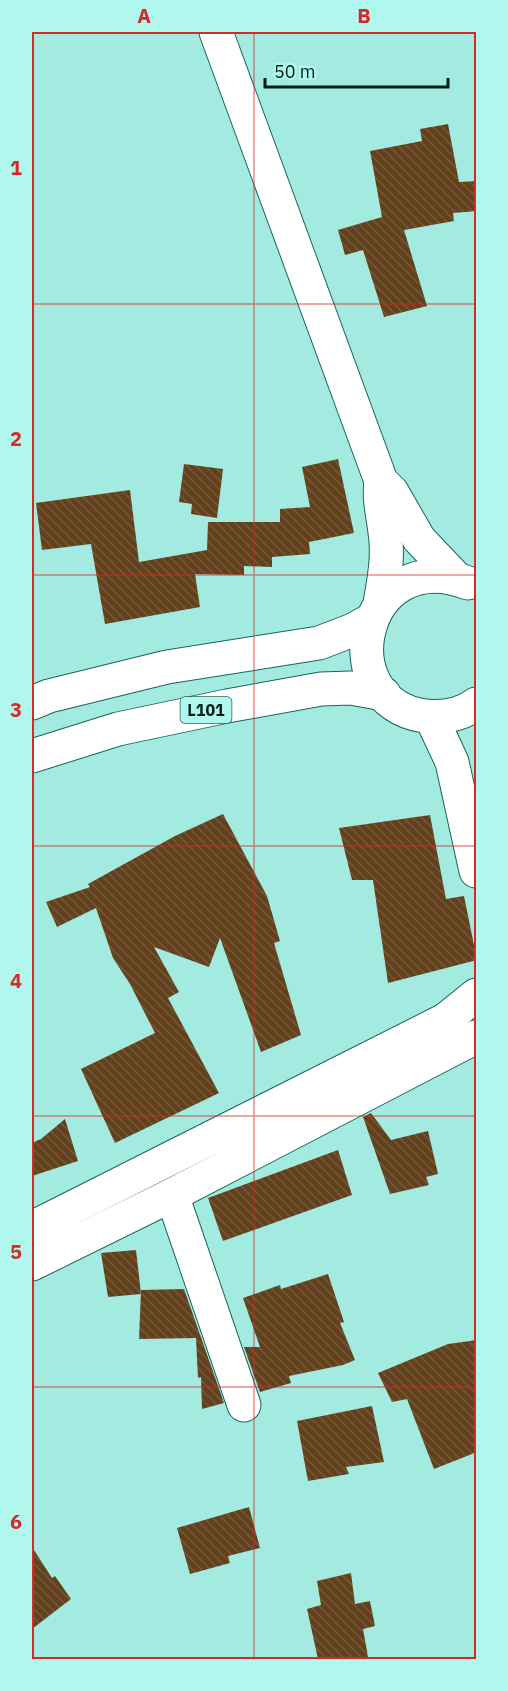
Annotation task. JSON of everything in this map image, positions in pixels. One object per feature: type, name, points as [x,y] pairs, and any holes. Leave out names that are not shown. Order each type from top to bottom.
[{"type":"main road","points":[[216,32],[381,481],[392,492],[419,538],[466,583]]},
{"type":"main road","points":[[381,481],[379,497],[387,564],[375,612],[366,636],[366,652],[375,682],[384,694],[406,710],[431,717],[459,713],[477,704]]},
{"type":"main road","points":[[32,703],[49,696],[167,667],[319,643],[353,630],[375,612],[394,589],[414,579],[435,575],[466,583]]},
{"type":"main road","name":"L101","points":[[32,756],[118,729],[321,689],[351,688],[384,694]]},
{"type":"main road","points":[[431,717],[452,762],[477,871]]},
{"type":"main road","points":[[32,1228],[445,1020],[477,995]]},
{"type":"main road","points":[[32,1264],[172,1195],[339,1107],[474,1041]]},
{"type":"main road","points":[[172,1195],[244,1405]]},
{"type":"building","points":[[448,124],[459,182],[477,181],[477,211],[453,213],[454,221],[404,230],[427,306],[384,317],[363,250],[345,255],[338,230],[382,217],[370,151],[422,141],[420,129]]},
{"type":"building","points":[[338,459],[354,533],[309,542],[310,554],[272,557],[272,567],[244,566],[244,575],[195,574],[200,607],[105,624],[91,544],[42,550],[36,503],[130,490],[139,562],[207,550],[208,522],[280,522],[280,509],[310,507],[302,467]]},
{"type":"building","points":[[184,464],[223,469],[217,518],[191,514],[192,504],[179,502]]},
{"type":"building","points":[[223,814],[267,896],[280,941],[274,943],[301,1035],[261,1052],[220,938],[209,967],[154,947],[179,992],[168,998],[219,1093],[115,1143],[81,1069],[155,1033],[130,984],[113,958],[96,908],[57,927],[46,902],[90,887],[88,884],[175,836]]},
{"type":"building","points":[[430,815],[446,899],[464,896],[477,960],[388,983],[373,880],[352,880],[339,828]]},
{"type":"building","points":[[371,1113],[391,1140],[428,1131],[438,1174],[426,1177],[429,1185],[390,1194],[363,1117]]},
{"type":"building","points":[[65,1119],[78,1161],[32,1176],[32,1143],[41,1139]]},
{"type":"building","points":[[338,1150],[352,1195],[223,1241],[208,1198]]},
{"type":"building","points":[[136,1250],[141,1294],[108,1297],[101,1253]]},
{"type":"building","points":[[328,1274],[344,1322],[340,1323],[355,1360],[343,1365],[289,1376],[291,1383],[260,1392],[244,1347],[260,1347],[243,1298],[280,1285],[281,1289]]},
{"type":"building","points":[[184,1289],[224,1403],[202,1409],[196,1338],[139,1339],[141,1290]]},
{"type":"building","points":[[477,1340],[477,1452],[434,1469],[407,1399],[392,1402],[378,1373],[448,1344]]},
{"type":"building","points":[[372,1406],[384,1462],[346,1467],[349,1474],[308,1481],[297,1421]]},
{"type":"building","points":[[249,1507],[260,1548],[228,1556],[230,1563],[190,1574],[177,1528]]},
{"type":"building","points":[[32,1547],[52,1578],[55,1576],[71,1599],[32,1629]]},
{"type":"building","points":[[351,1573],[355,1604],[370,1601],[375,1626],[363,1629],[368,1657],[318,1659],[307,1609],[321,1605],[317,1581]]}]
